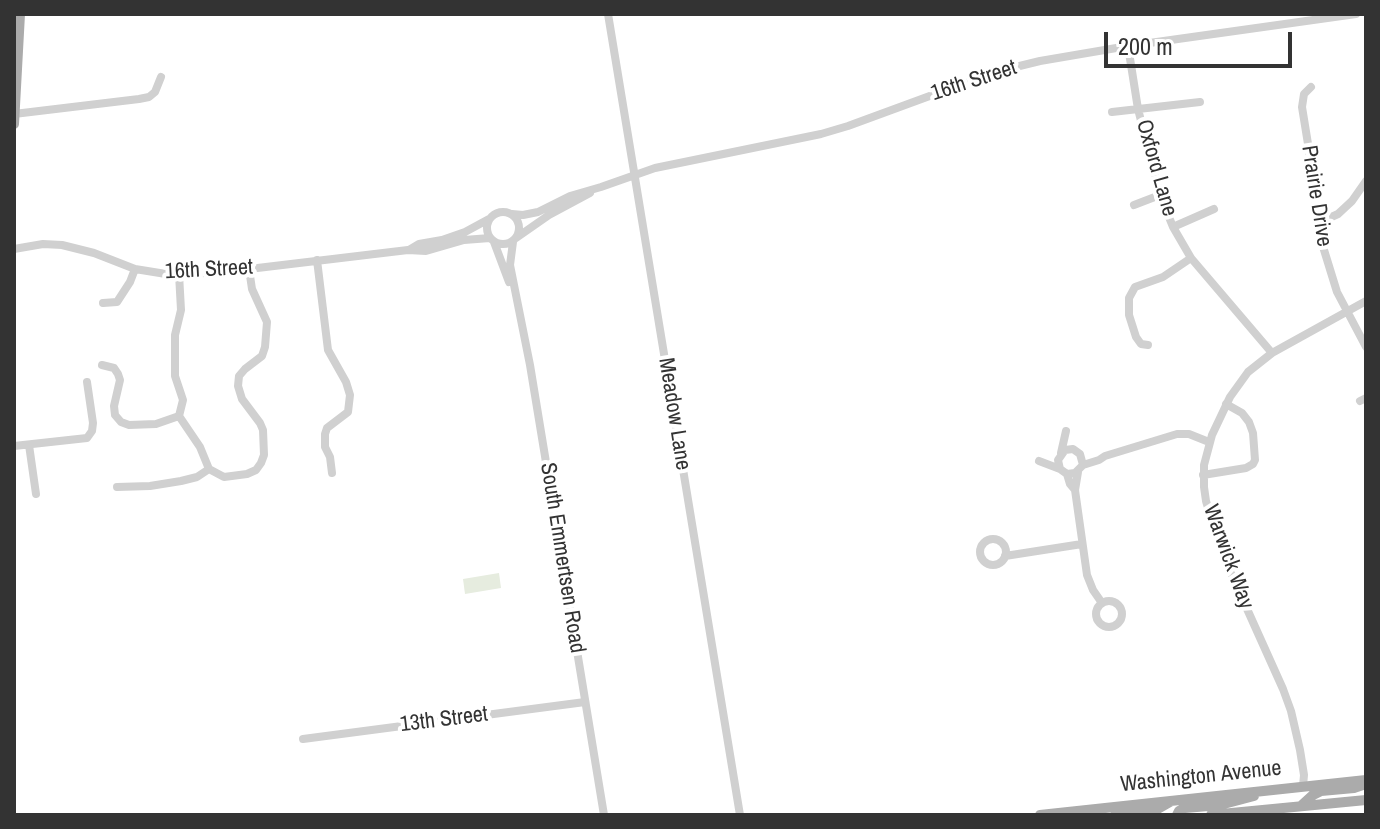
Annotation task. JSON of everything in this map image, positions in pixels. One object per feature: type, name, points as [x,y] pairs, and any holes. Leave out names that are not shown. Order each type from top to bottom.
[{"type":"main road","points":[[14,124],[20,14]]},
{"type":"main road","points":[[1303,810],[1313,795],[1321,791],[1354,788],[1366,782]]},
{"type":"main road","name":"Washington Avenue","points":[[1040,815],[1271,789],[1366,782]]},
{"type":"main road","points":[[1232,813],[1238,807],[1290,801],[1301,792],[1303,786]]},
{"type":"main road","points":[[1177,815],[1185,808],[1230,803],[1271,789]]},
{"type":"main road","points":[[1115,815],[1156,810],[1174,800]]},
{"type":"main road","name":"Washington Avenue","points":[[1211,815],[1303,810],[1366,800]]},
{"type":"street","name":"Meadow Lane","points":[[608,14],[740,815]]},
{"type":"street","name":"16th Street","points":[[408,250],[419,244],[465,232],[502,212],[523,215],[538,212],[570,196],[634,174],[821,134],[1001,71],[1040,61],[1356,14]]},
{"type":"street","name":"Oxford Lane","points":[[1128,46],[1138,109],[1160,195],[1173,227],[1191,258],[1272,353]]},
{"type":"street","points":[[14,114],[149,97],[159,87],[161,77]]},
{"type":"street","name":"Prairie Drive","points":[[1311,87],[1304,94],[1302,107],[1315,187],[1316,224],[1333,283],[1366,347]]},
{"type":"street","points":[[1112,112],[1200,102]]},
{"type":"street","points":[[1316,224],[1338,214],[1366,181]]},
{"type":"street","name":"16th Street","points":[[14,249],[43,244],[62,245],[135,269],[179,274],[408,250],[426,251],[464,240],[492,239],[503,244],[601,187]]},
{"type":"street","points":[[1134,205],[1160,195]]},
{"type":"street","points":[[1173,227],[1214,209]]},
{"type":"street","points":[[512,214],[520,228],[514,240]]},
{"type":"street","points":[[491,218],[487,226],[492,239]]},
{"type":"street","name":"South Emmertsen Road","points":[[492,239],[517,301]]},
{"type":"street","name":"South Emmertsen Road","points":[[514,240],[510,265],[530,365],[604,815]]},
{"type":"street","points":[[1148,345],[1141,344],[1136,337],[1129,315],[1129,298],[1135,287],[1163,277],[1191,258]]},
{"type":"street","points":[[317,260],[328,350],[350,395],[348,412],[327,428],[325,434],[332,473]]},
{"type":"street","points":[[103,303],[117,302],[135,269]]},
{"type":"street","points":[[179,274],[181,310],[175,335],[175,376],[183,400],[179,416],[200,447],[209,469],[224,477],[256,470],[264,455],[263,430],[242,399],[238,386],[241,374],[262,356],[265,347],[267,322],[252,289],[249,269]]},
{"type":"street","name":"Warwick Way","points":[[1303,786],[1300,750],[1291,711],[1221,551],[1206,501],[1203,475],[1209,442],[1226,404],[1248,372],[1272,353],[1366,301]]},
{"type":"street","points":[[102,365],[114,368],[120,380],[114,406],[115,415],[121,422],[129,425],[156,424],[179,416]]},
{"type":"street","points":[[14,446],[87,438],[92,431],[87,382]]},
{"type":"street","points":[[1203,475],[1246,468],[1255,460],[1249,422],[1226,404]]},
{"type":"street","points":[[1075,490],[1058,465],[1066,431],[1077,451],[1080,468],[1075,490],[1087,575],[1102,603]]},
{"type":"street","points":[[1105,456],[1065,450],[1060,455],[1039,461],[1064,471],[1177,434],[1189,434],[1209,442]]},
{"type":"street","points":[[29,445],[36,494]]},
{"type":"street","points":[[117,487],[181,481],[197,477],[209,469]]},
{"type":"street","points":[[1005,556],[1082,544]]},
{"type":"street","name":"13th Street","points":[[303,739],[585,702]]},
{"type":"street","points":[[1174,800],[1177,815]]},
{"type":"shaded area","points":[[499,573],[501,588],[465,594],[463,579]]}]
